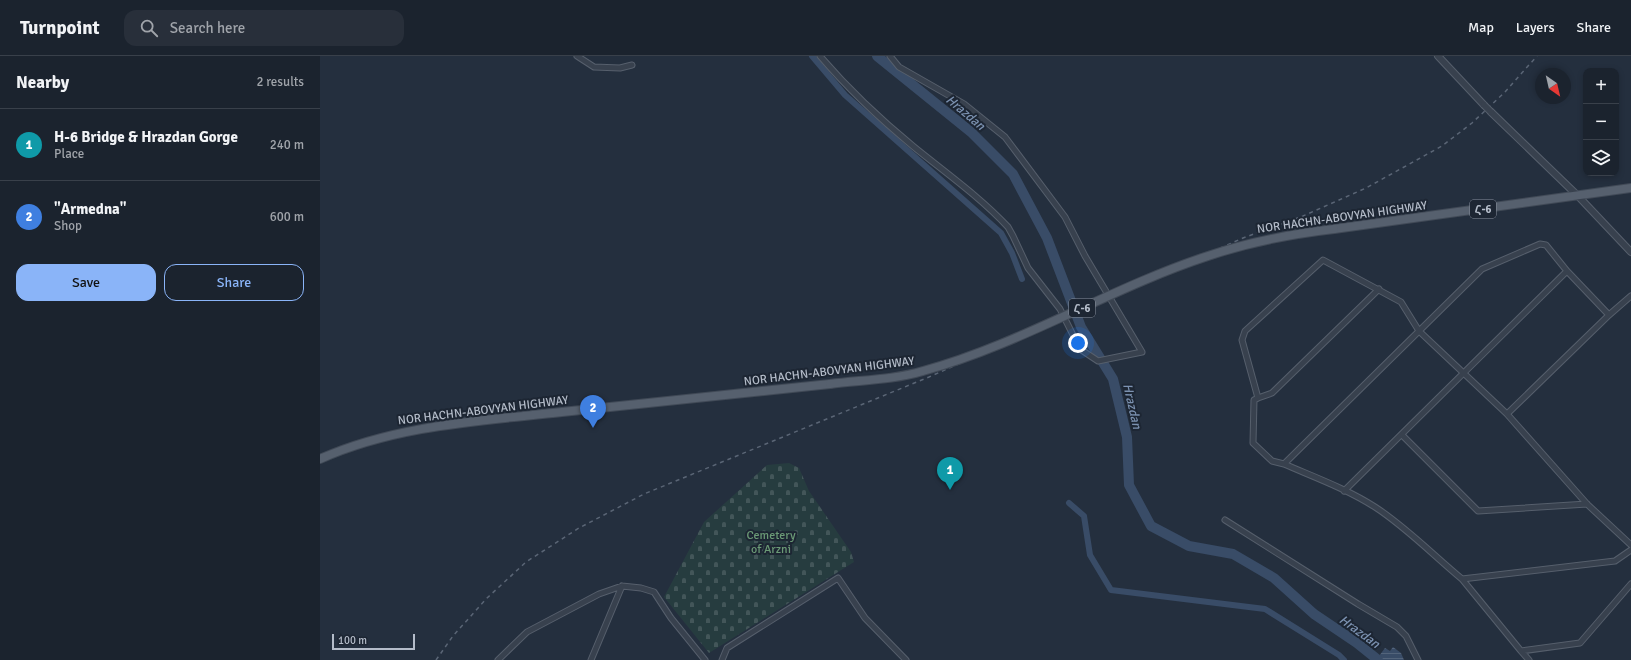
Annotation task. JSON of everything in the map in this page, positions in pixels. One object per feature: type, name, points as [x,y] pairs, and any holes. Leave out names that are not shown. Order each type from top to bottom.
[{"type":"main road","name":"NOR HACHN-ABOVYAN HIGHWAY","points":[[320,459],[351,446],[399,432],[484,421],[899,376],[949,364],[991,349],[1158,276],[1207,256],[1253,242],[1298,233],[1579,197],[1631,188]]},
{"type":"street","points":[[577,56],[594,67],[620,68],[632,65]]},
{"type":"street","points":[[820,56],[860,100],[914,148],[947,173],[1003,222],[1013,236],[1028,268],[1060,309],[1074,337],[1077,347],[1098,361],[1142,352],[1085,256],[1065,217],[1005,138],[964,104],[899,68],[890,56]]},
{"type":"street","points":[[1439,56],[1484,105],[1579,197],[1631,252]]},
{"type":"street","points":[[1284,464],[1482,269],[1540,244],[1546,245],[1608,315]]},
{"type":"street","points":[[1258,398],[1242,340],[1245,331],[1324,260],[1402,302],[1419,331],[1507,414],[1587,504],[1631,545]]},
{"type":"street","points":[[1344,491],[1568,271]]},
{"type":"street","points":[[1379,289],[1272,393],[1254,400],[1253,443],[1272,461],[1284,464],[1344,491],[1375,507],[1410,534],[1462,578],[1529,660]]},
{"type":"street","points":[[1507,414],[1608,315],[1631,296]]},
{"type":"street","points":[[1402,435],[1478,512],[1587,504]]},
{"type":"street","points":[[1225,520],[1397,627],[1406,636],[1418,660]]},
{"type":"street","points":[[1462,578],[1615,561],[1631,550]]},
{"type":"street","points":[[722,660],[727,648],[838,578],[865,618],[906,660]]},
{"type":"street","points":[[1521,651],[1580,644],[1631,584]]},
{"type":"street","points":[[498,660],[527,632],[599,594],[622,586],[641,588],[654,592],[671,618],[705,660]]},
{"type":"street","points":[[591,660],[622,586]]},
{"type":"green space","name":"Cemetery of Arzni","points":[[789,463],[799,468],[809,491],[851,552],[854,562],[709,653],[664,597],[704,522],[767,465]]},
{"type":"water","points":[[1393,647],[1401,653],[1404,660],[1376,660],[1385,648],[1390,651]]},
{"type":"waterway","points":[[812,56],[845,95],[1001,233],[1012,253],[1022,279]]},
{"type":"waterway","name":"Hrazdan","points":[[877,56],[971,132],[1013,174],[1047,238],[1081,327],[1113,379],[1127,437],[1129,485],[1151,526],[1189,546],[1233,554],[1274,578],[1314,614],[1357,643],[1378,660]]},
{"type":"waterway","points":[[1069,503],[1084,516],[1090,555],[1111,590],[1265,609],[1339,655],[1344,660]]},
{"type":"railway","points":[[436,660],[453,636],[486,599],[526,562],[579,528],[644,494],[929,377],[1243,238],[1303,216],[1366,188],[1442,146],[1472,123],[1505,92],[1537,56]]},
{"type":"place","name":"\"Armedna\"","points":[[593,428]]},
{"type":"place","name":"H-6 Bridge & Hrazdan Gorge","points":[[950,490]]}]
